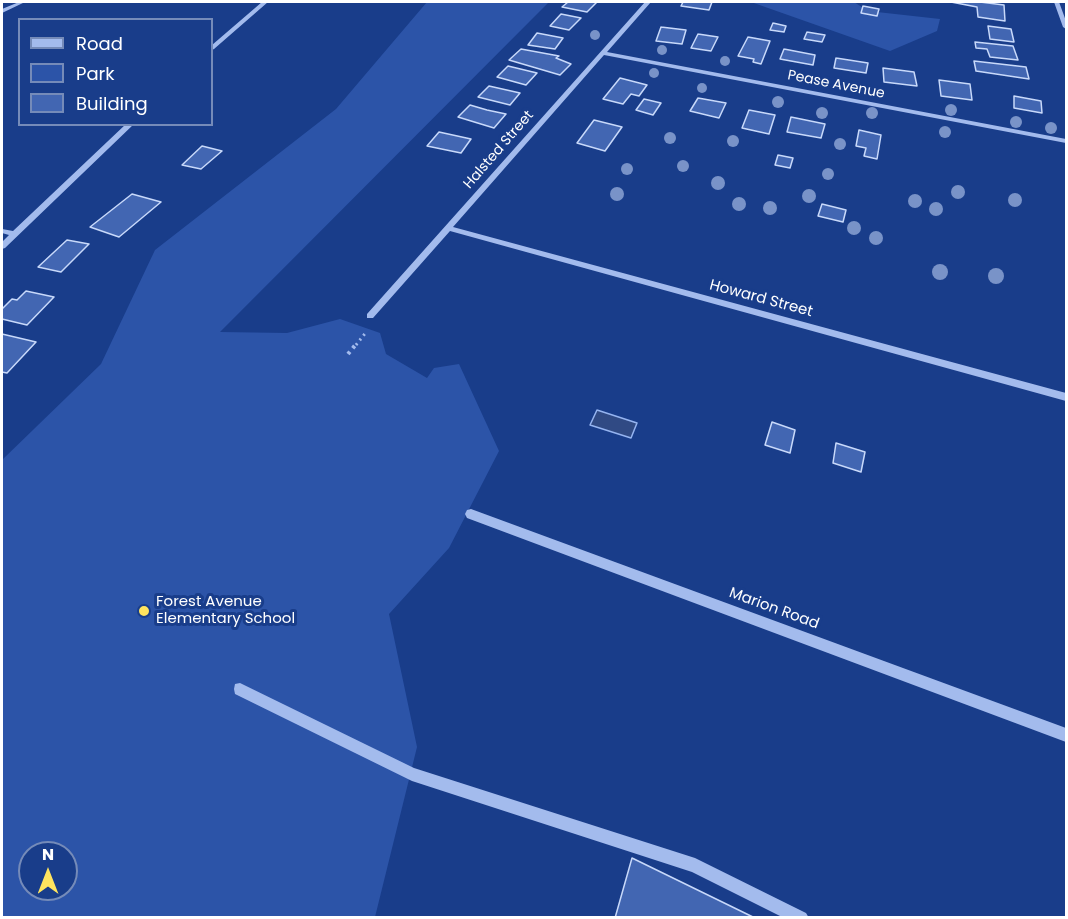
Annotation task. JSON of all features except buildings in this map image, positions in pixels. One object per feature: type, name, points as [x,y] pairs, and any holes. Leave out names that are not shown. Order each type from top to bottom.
[{"type":"street","points":[[2,11],[22,2]]},
{"type":"street","points":[[213,47],[265,2]]},
{"type":"street","name":"Halsted Street","points":[[370,316],[648,2]]},
{"type":"street","points":[[1056,2],[1066,27]]},
{"type":"street","name":"Pease Avenue","points":[[602,54],[1066,141]]},
{"type":"street","points":[[2,246],[129,126]]},
{"type":"street","name":"Howard Street","points":[[448,228],[1066,397]]},
{"type":"street","points":[[2,231],[14,234]]},
{"type":"street","name":"Marion Road","points":[[471,514],[1066,735]]},
{"type":"street","points":[[240,689],[412,774],[695,865],[801,918]]},
{"type":"path","points":[[348,354],[369,329],[370,316]]},
{"type":"green space","name":"Forest Avenue Elementary School","points":[[427,2],[549,2],[220,332],[287,333],[340,319],[380,333],[386,354],[427,378],[434,368],[459,364],[499,451],[449,548],[389,614],[417,747],[375,917],[2,918],[2,460],[101,364],[155,250],[336,109]]},
{"type":"green space","points":[[751,2],[854,2],[868,11],[940,19],[937,31],[890,51]]},
{"type":"shaded area","points":[[597,410],[637,423],[631,438],[590,425]]},
{"type":"place","name":"Forest Avenue Elementary School","points":[[144,611]]}]
